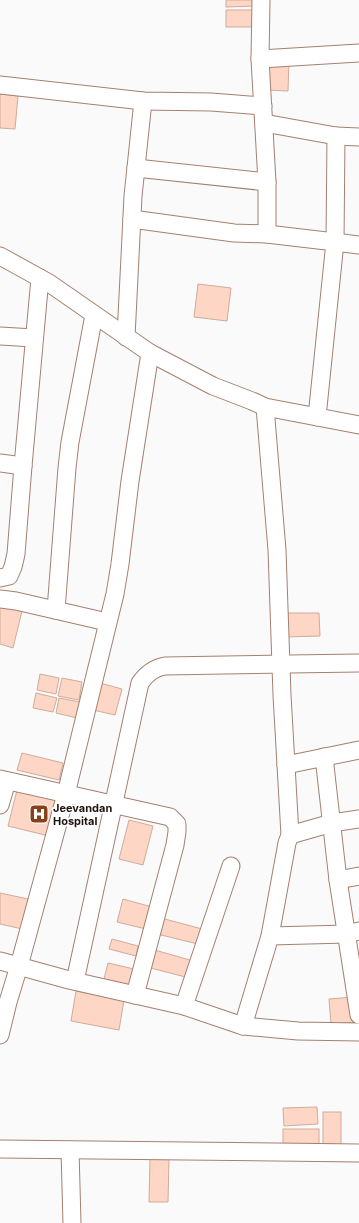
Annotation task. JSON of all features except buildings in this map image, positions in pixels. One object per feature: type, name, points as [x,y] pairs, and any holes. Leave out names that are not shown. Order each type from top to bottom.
[{"type":"street","points":[[260,0],[260,59],[267,182],[267,234]]},
{"type":"street","points":[[260,59],[359,53]]},
{"type":"street","points":[[0,84],[143,101],[211,102],[336,136],[359,137]]},
{"type":"street","points":[[126,337],[132,219],[143,101]]},
{"type":"street","points":[[318,417],[336,242],[336,136]]},
{"type":"street","points":[[136,168],[267,182]]},
{"type":"street","points":[[132,219],[234,233],[267,234],[359,245]]},
{"type":"street","points":[[0,256],[49,283],[150,353],[213,386],[265,407],[359,425]]},
{"type":"street","points":[[0,578],[9,576],[16,554],[40,278]]},
{"type":"street","points":[[56,610],[69,455],[94,315]]},
{"type":"street","points":[[0,336],[34,338]]},
{"type":"street","points":[[0,1036],[8,1002],[66,794],[115,594],[130,481],[150,353]]},
{"type":"street","points":[[243,1026],[270,936],[286,843],[290,835],[281,665],[277,550],[265,407]]},
{"type":"street","points":[[0,463],[23,466]]},
{"type":"street","points":[[0,599],[16,601],[108,622]]},
{"type":"street","points":[[76,981],[140,683],[150,671],[165,666],[359,663]]},
{"type":"street","points":[[286,766],[359,750]]},
{"type":"street","points":[[324,758],[338,880],[353,932],[359,1015]]},
{"type":"street","points":[[0,805],[3,780],[170,817],[177,824],[175,846],[135,995]]},
{"type":"street","points":[[290,835],[332,823],[359,819]]},
{"type":"street","points":[[184,1006],[231,866]]},
{"type":"street","points":[[338,880],[359,876]]},
{"type":"street","points":[[270,936],[353,932]]},
{"type":"street","points":[[0,961],[76,981],[184,1006],[243,1026],[298,1031],[359,1032]]},
{"type":"street","points":[[0,1149],[359,1153]]},
{"type":"street","points":[[70,1150],[72,1223]]},
{"type":"place","name":"Jeevandan Hospital","points":[[39,814]]}]
